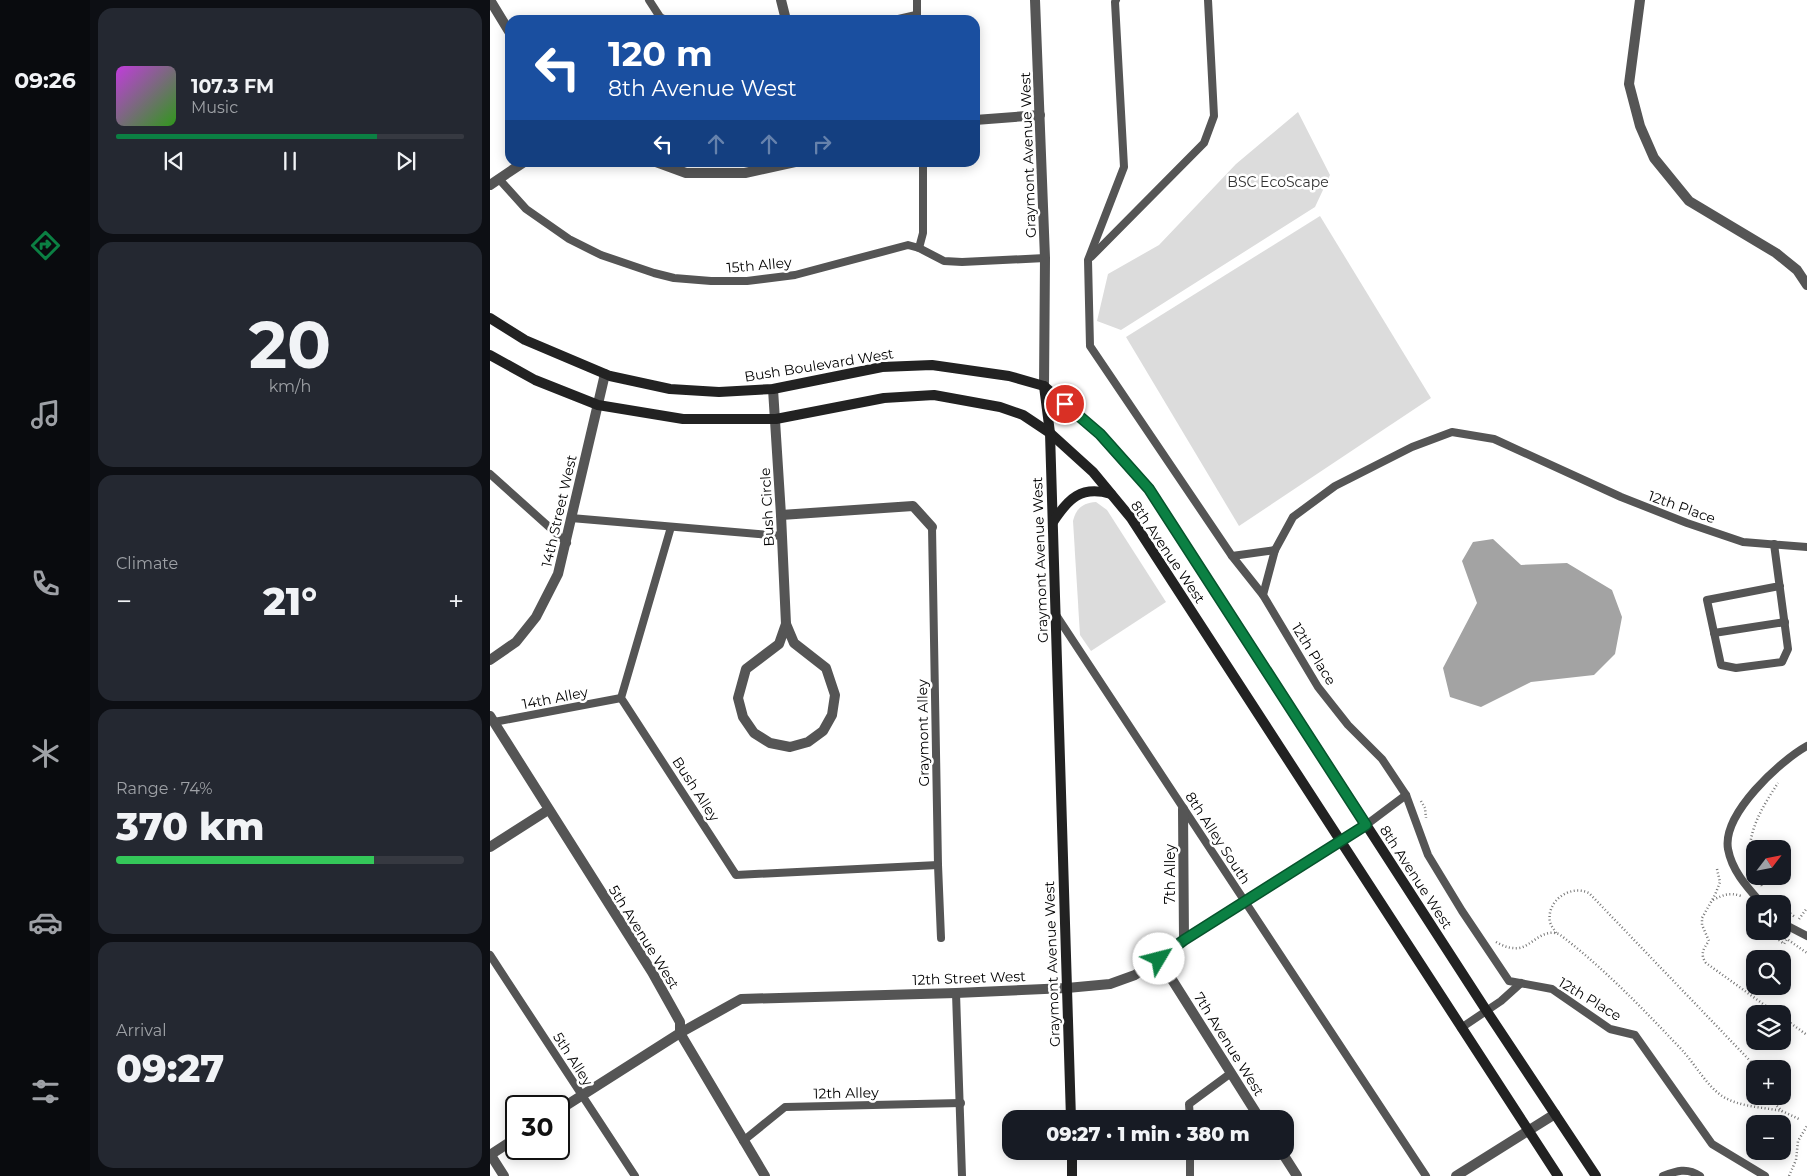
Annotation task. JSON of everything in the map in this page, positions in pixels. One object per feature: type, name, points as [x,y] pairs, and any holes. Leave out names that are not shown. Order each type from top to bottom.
[{"type":"main road","name":"Bush Boulevard West","points":[[490,318],[525,340],[605,374],[670,389],[719,392],[773,389],[882,367],[932,364],[1009,376],[1044,386]]},
{"type":"main road","points":[[490,355],[535,380],[598,405],[683,419],[776,420],[884,398],[934,395],[1000,407],[1022,415],[1050,433]]},
{"type":"main road","name":"Graymont Avenue West","points":[[1044,386],[1050,433],[1070,1110]]},
{"type":"main road","name":"8th Avenue West","points":[[1044,386],[1100,434],[1149,489],[1486,1010],[1596,1176]]},
{"type":"main road","name":"8th Avenue West","points":[[1050,433],[1093,472],[1131,518],[1558,1176]]},
{"type":"main road","points":[[1053,522],[1063,507],[1076,496],[1097,490],[1112,495]]},
{"type":"main road","points":[[1072,1160],[1072,1176]]},
{"type":"street","points":[[490,0],[505,25]]},
{"type":"street","points":[[781,0],[785,15]]},
{"type":"street","name":"Graymont Avenue West","points":[[1036,0],[1045,258],[1044,386]]},
{"type":"street","points":[[1640,0],[1630,84],[1640,126],[1654,158],[1689,201],[1776,253],[1797,270],[1807,285]]},
{"type":"street","points":[[980,120],[1040,115]]},
{"type":"street","points":[[494,182],[516,167]]},
{"type":"street","points":[[670,167],[686,173],[745,174],[774,167]]},
{"type":"street","name":"14th Street West","points":[[490,660],[516,642],[536,617],[558,574],[567,543],[605,374]]},
{"type":"street","name":"Bush Circle","points":[[773,389],[786,624],[794,643],[826,668],[835,695],[832,715],[822,731],[808,742],[790,747],[770,743],[754,733],[743,718],[738,698],[746,669],[779,644],[786,624]]},
{"type":"street","points":[[781,516],[913,506],[932,527]]},
{"type":"street","name":"5th Avenue West","points":[[492,719],[652,972],[680,1022],[680,1033],[765,1176]]},
{"type":"street","name":"7th Alley","points":[[1184,808],[1184,940]]},
{"type":"street","points":[[490,847],[548,810]]},
{"type":"street","name":"12th Street West","points":[[570,1103],[680,1033],[741,999],[956,993],[1110,984],[1135,975],[1184,940],[1366,825]]},
{"type":"street","name":"7th Avenue West","points":[[1159,959],[1254,1110]]},
{"type":"street","points":[[1456,1176],[1555,1114]]},
{"type":"street","points":[[504,1176],[490,1154],[505,1145]]},
{"type":"street","points":[[1287,1160],[1297,1176]]},
{"type":"lane","points":[[649,0],[659,15]]},
{"type":"lane","points":[[916,0],[917,15]]},
{"type":"lane","points":[[1116,0],[1124,167],[1088,260],[1090,346],[1232,556],[1263,595]]},
{"type":"lane","points":[[1088,260],[1204,143],[1214,116],[1208,0]]},
{"type":"lane","points":[[918,248],[923,233],[923,167]]},
{"type":"lane","name":"15th Alley","points":[[494,182],[526,209],[569,238],[601,255],[674,278],[747,281],[795,275],[908,245],[944,261],[962,262],[1045,258]]},
{"type":"lane","name":"12th Place","points":[[1765,1176],[1712,1144],[1635,1035],[1610,1029],[1552,989],[1509,981],[1462,911],[1428,855],[1406,795],[1382,758],[1348,725],[1318,686],[1263,595],[1275,550],[1293,517],[1335,486],[1412,447],[1452,432],[1494,439],[1621,497],[1686,523],[1744,542],[1807,547]]},
{"type":"lane","points":[[490,474],[567,543]]},
{"type":"lane","points":[[572,518],[782,536]]},
{"type":"lane","points":[[621,698],[671,527]]},
{"type":"lane","name":"Graymont Alley","points":[[932,527],[941,938]]},
{"type":"lane","points":[[1774,544],[1780,586],[1785,622],[1788,649],[1782,662],[1736,668],[1721,665],[1707,600],[1780,586]]},
{"type":"lane","points":[[1232,556],[1275,550]]},
{"type":"lane","name":"8th Alley South","points":[[1056,615],[1426,1176]]},
{"type":"lane","points":[[1714,633],[1785,622]]},
{"type":"lane","name":"14th Alley","points":[[492,719],[621,698]]},
{"type":"lane","name":"Bush Alley","points":[[621,698],[736,875],[938,865]]},
{"type":"lane","points":[[1754,895],[1744,884],[1731,863],[1727,846],[1730,831],[1741,807],[1765,778],[1793,754],[1807,746]]},
{"type":"lane","points":[[1366,825],[1406,795]]},
{"type":"lane","points":[[1791,928],[1807,936]]},
{"type":"lane","name":"5th Alley","points":[[490,954],[635,1176]]},
{"type":"lane","points":[[1461,1028],[1501,1001],[1521,983]]},
{"type":"lane","points":[[956,993],[962,1176]]},
{"type":"lane","points":[[1190,1110],[1190,1104],[1231,1073]]},
{"type":"lane","name":"12th Alley","points":[[743,1141],[785,1107],[961,1103]]},
{"type":"lane","points":[[1190,1160],[1190,1176]]},
{"type":"lane","points":[[1663,1176],[1683,1170],[1700,1176]]},
{"type":"path","points":[[1750,840],[1760,809],[1778,783]]},
{"type":"path","points":[[1421,801],[1425,808],[1426,821]]},
{"type":"path","points":[[1717,869],[1720,882],[1702,918],[1702,925],[1709,942],[1702,953],[1702,958],[1706,963],[1764,1005]]},
{"type":"path","points":[[1749,1060],[1589,893],[1570,890],[1563,894],[1550,910],[1550,922],[1556,932],[1594,962],[1628,995],[1688,1056],[1719,1094],[1737,1103],[1782,1111],[1798,1119]]},
{"type":"path","points":[[1712,901],[1724,895],[1742,896]]},
{"type":"path","points":[[1791,914],[1800,920],[1807,908]]},
{"type":"path","points":[[1493,941],[1509,948],[1520,948],[1538,937],[1556,932]]},
{"type":"path","points":[[1788,940],[1807,953]]},
{"type":"path","points":[[1791,1024],[1807,1035]]},
{"type":"path","points":[[1776,1105],[1782,1111]]},
{"type":"path","points":[[1789,1176],[1796,1160],[1798,1141],[1807,1126]]},
{"type":"green space","name":"BSC EcoScape","points":[[1298,112],[1330,175],[1315,207],[1121,330],[1097,321],[1108,274],[1159,245],[1236,164]]},
{"type":"green space","points":[[1320,216],[1431,398],[1239,526],[1126,337]]},
{"type":"green space","points":[[1096,502],[1107,510],[1166,602],[1091,651],[1080,635],[1073,521],[1081,507]]},
{"type":"shaded area","points":[[1493,539],[1521,565],[1567,563],[1612,590],[1622,617],[1615,654],[1594,675],[1531,682],[1481,707],[1450,697],[1443,668],[1477,603],[1462,561],[1473,542]]},
{"type":"route","points":[[1065,404],[1100,434],[1149,489],[1366,825],[1184,940],[1159,959]]}]
